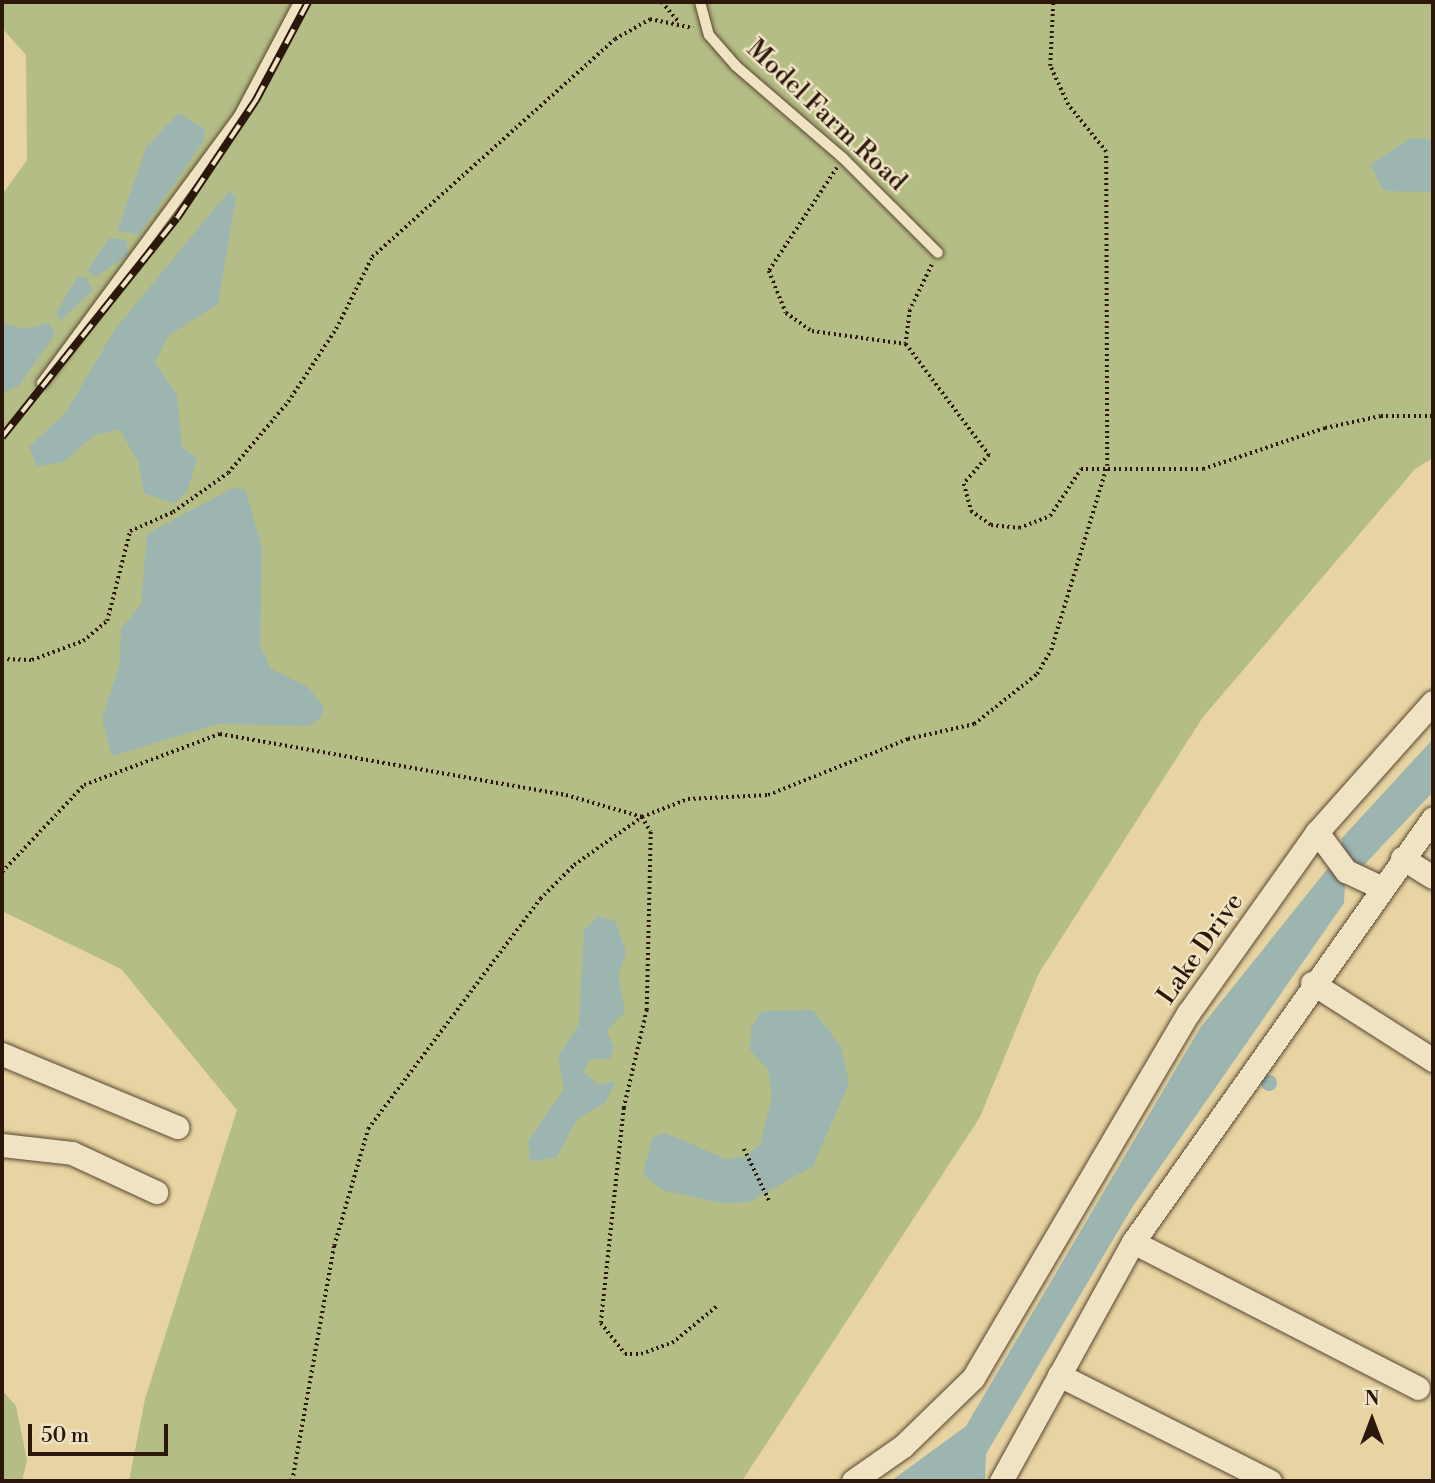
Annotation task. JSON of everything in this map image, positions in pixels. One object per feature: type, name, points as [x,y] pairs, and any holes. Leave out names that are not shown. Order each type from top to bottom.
[{"type":"street","name":"Lake Drive","points":[[853,1481],[903,1446],[973,1378],[1189,1012],[1317,832],[1433,702]]},
{"type":"street","points":[[1001,1481],[1133,1242],[1312,983],[1433,818]]},
{"type":"street","points":[[1317,832],[1346,870],[1381,887]]},
{"type":"street","points":[[1402,858],[1433,877]]},
{"type":"street","points":[[1312,983],[1433,1060]]},
{"type":"street","points":[[2,1054],[177,1127]]},
{"type":"street","points":[[2,1145],[72,1153],[156,1192]]},
{"type":"street","points":[[1133,1242],[1418,1388]]},
{"type":"street","points":[[1059,1375],[1270,1481]]},
{"type":"lane","points":[[42,383],[239,116],[299,2]]},
{"type":"lane","name":"Model Farm Road","points":[[700,2],[709,36],[844,158],[938,253]]},
{"type":"path","points":[[662,2],[678,21]]},
{"type":"path","points":[[292,1481],[334,1246],[368,1129],[540,899],[574,865],[642,817],[688,799],[768,795],[908,739],[974,724],[1037,674],[1051,650],[1107,466],[1106,152],[1068,106],[1050,66],[1053,2]]},
{"type":"path","points":[[2,659],[32,660],[83,640],[107,621],[130,531],[173,512],[228,473],[288,402],[336,329],[372,257],[615,39],[650,19],[678,21],[709,36]]},
{"type":"path","points":[[844,158],[769,271],[786,313],[812,331],[906,344]]},
{"type":"path","points":[[938,253],[910,310],[906,344],[989,455],[964,484],[971,511],[991,525],[1019,528],[1051,516],[1081,469],[1107,466],[1157,473],[1203,470],[1325,428],[1381,415],[1433,415]]},
{"type":"path","points":[[2,872],[85,785],[220,734],[566,795],[642,817],[651,832],[647,1010],[624,1108],[601,1323],[625,1353],[641,1354],[672,1343],[717,1306]]},
{"type":"path","points":[[744,1149],[769,1200]]},
{"type":"green space","points":[[2,2],[1433,2],[1433,458],[1415,469],[1203,717],[1039,973],[980,1117],[742,1481],[129,1481],[145,1399],[237,1110],[121,969],[2,911],[2,195],[27,160],[26,55],[2,28]]},
{"type":"green space","points":[[2,1390],[16,1406],[27,1460],[22,1481],[2,1481]]},
{"type":"water","points":[[178,113],[205,129],[203,142],[139,234],[117,231],[146,148]]},
{"type":"water","points":[[1411,138],[1433,140],[1433,192],[1384,191],[1370,165]]},
{"type":"water","points":[[229,191],[236,197],[218,304],[169,335],[155,362],[177,395],[182,447],[197,458],[187,492],[174,504],[144,493],[138,461],[119,429],[94,435],[64,462],[37,466],[29,447],[66,412],[116,328]]},
{"type":"water","points":[[109,238],[126,240],[128,255],[96,277],[87,271]]},
{"type":"water","points":[[77,277],[86,277],[93,290],[60,321],[56,313]]},
{"type":"water","points":[[2,323],[26,329],[49,323],[55,334],[19,386],[2,394]]},
{"type":"water","points":[[233,488],[245,489],[262,547],[260,644],[270,668],[308,687],[324,708],[321,718],[309,726],[217,724],[112,756],[102,719],[120,662],[121,629],[141,604],[147,534]]},
{"type":"water","points":[[1433,739],[1433,792],[1345,885],[1344,903],[1133,1206],[986,1454],[985,1479],[891,1481],[966,1426],[1200,1028],[1341,852],[1342,838]]},
{"type":"water","points":[[598,916],[615,921],[626,952],[618,976],[625,1012],[606,1031],[614,1046],[610,1059],[590,1059],[584,1072],[598,1085],[616,1081],[605,1103],[578,1118],[556,1158],[530,1161],[528,1141],[564,1089],[558,1056],[579,1024],[584,930]]},
{"type":"water","points":[[813,1010],[841,1047],[849,1083],[813,1166],[749,1202],[721,1203],[662,1190],[643,1174],[652,1138],[665,1133],[726,1159],[746,1157],[760,1144],[772,1097],[768,1070],[750,1050],[751,1028],[762,1011]]},
{"type":"water","points":[[1266,1075],[1272,1075],[1277,1083],[1275,1089],[1266,1091],[1261,1086],[1261,1080]]},
{"type":"railway","points":[[2,437],[177,218],[256,100],[308,2]]}]
